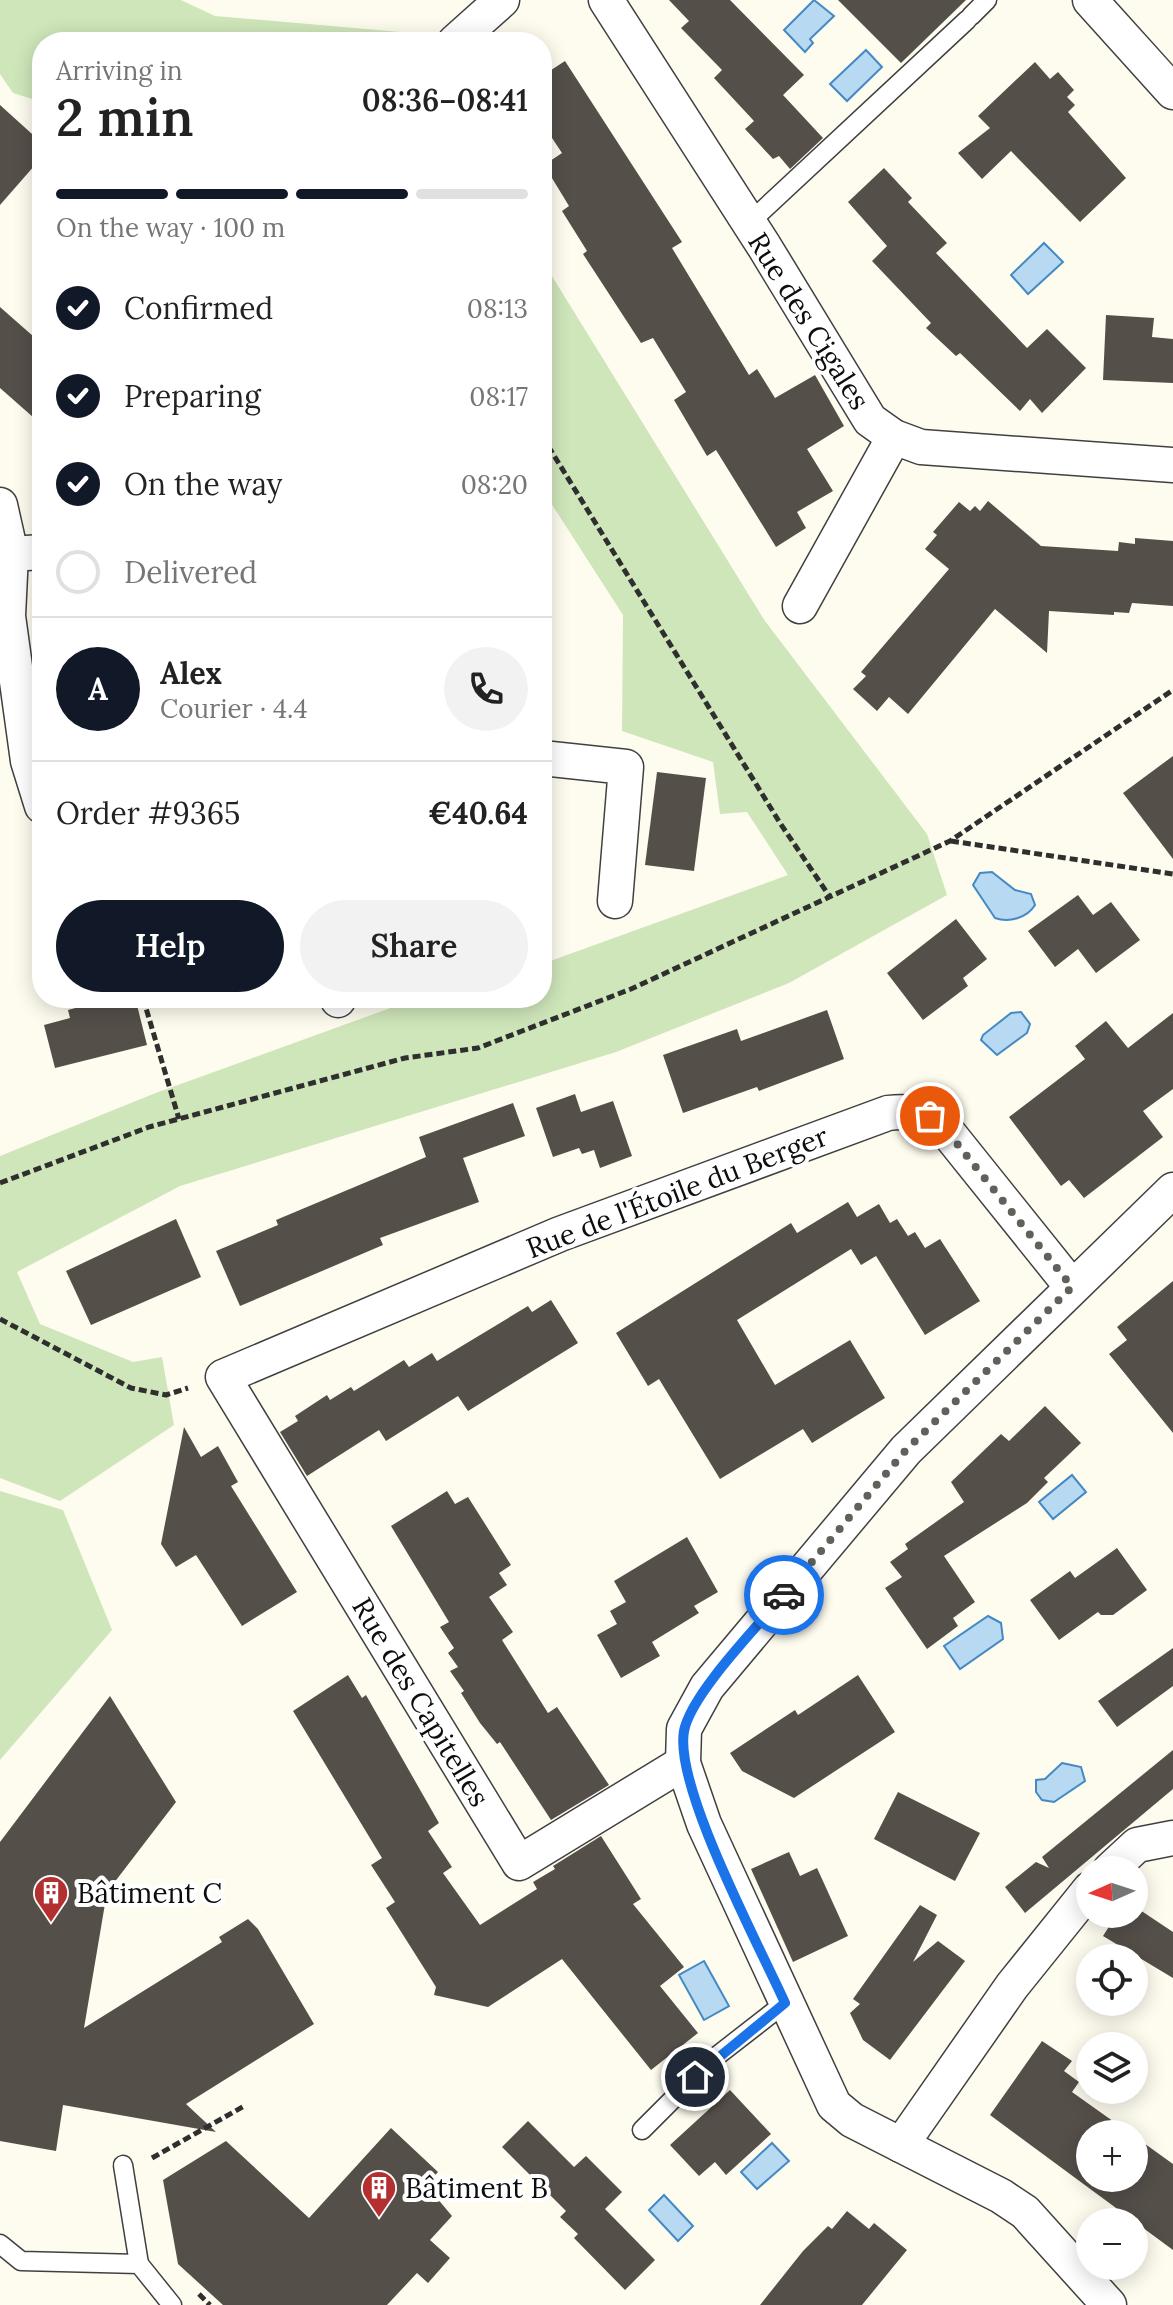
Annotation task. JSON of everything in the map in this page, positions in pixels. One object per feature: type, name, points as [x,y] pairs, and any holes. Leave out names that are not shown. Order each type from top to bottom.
[{"type":"street","points":[[466,32],[502,0]]},
{"type":"street","name":"Rue des Cigales","points":[[606,0],[870,420],[894,437],[921,447],[1173,465]]},
{"type":"street","points":[[1090,0],[1173,92]]},
{"type":"street","points":[[800,606],[894,437]]},
{"type":"street","points":[[0,505],[26,553],[8,616],[32,774]]},
{"type":"street","points":[[552,759],[626,767],[615,901]]},
{"type":"street","name":"Rue de l'Étoile du Berger","points":[[223,1377],[560,1234],[888,1113],[907,1111],[930,1116],[946,1130],[1072,1287]]},
{"type":"street","points":[[1109,2305],[1025,2212],[1001,2196],[852,2120],[834,2105],[704,1824],[683,1763],[684,1729],[707,1687],[906,1450],[1173,1190]]},
{"type":"street","name":"Rue des Capitelles","points":[[223,1377],[519,1863],[683,1763]]},
{"type":"street","points":[[1125,1856],[1137,1845],[1173,1838]]},
{"type":"street","points":[[901,2145],[1012,1986],[1076,1906]]},
{"type":"lane","points":[[749,223],[987,0]]},
{"type":"lane","points":[[642,2130],[713,2059],[785,2003]]},
{"type":"lane","points":[[123,2165],[139,2264],[172,2305]]},
{"type":"lane","points":[[0,2244],[21,2261],[139,2264]]},
{"type":"path","points":[[552,452],[780,823],[830,897]]},
{"type":"path","points":[[0,1183],[179,1119],[405,1058],[478,1048],[631,989],[950,841],[1173,690]]},
{"type":"path","points":[[950,841],[1173,874]]},
{"type":"path","points":[[146,1008],[179,1119]]},
{"type":"path","points":[[0,1319],[131,1388],[166,1395],[223,1377]]},
{"type":"path","points":[[154,2158],[246,2105]]},
{"type":"green space","points":[[0,0],[181,0],[215,16],[400,32],[32,32],[32,99],[13,93],[0,74]]},
{"type":"green space","points":[[552,276],[765,621],[927,834],[947,895],[789,983],[616,1052],[180,1186],[17,1272],[40,1324],[133,1362],[162,1357],[174,1425],[60,1501],[0,1478],[0,1156],[153,1094],[390,1008],[552,1008],[552,960],[788,875],[747,812],[720,814],[713,762],[622,731],[623,615],[552,505]]},
{"type":"green space","points":[[0,1491],[63,1510],[112,1630],[0,1760]]},
{"type":"water","points":[[814,0],[834,16],[810,39],[813,43],[805,52],[784,30]]},
{"type":"water","points":[[866,50],[882,67],[847,101],[830,84]]},
{"type":"water","points":[[1044,243],[1063,262],[1028,294],[1011,275]]},
{"type":"water","points":[[992,872],[1015,890],[1031,894],[1035,905],[1032,909],[1017,918],[995,918],[973,885],[980,873]]},
{"type":"water","points":[[1021,1012],[1030,1024],[1027,1033],[997,1055],[981,1040],[983,1035],[1011,1013]]},
{"type":"water","points":[[1072,1475],[1086,1492],[1053,1519],[1039,1502]]},
{"type":"water","points":[[988,1616],[1001,1623],[1003,1639],[960,1669],[944,1646]]},
{"type":"water","points":[[1062,1763],[1081,1767],[1085,1781],[1054,1802],[1042,1800],[1036,1792],[1036,1780],[1045,1779]]},
{"type":"water","points":[[704,1961],[729,2006],[704,2020],[679,1975]]},
{"type":"water","points":[[772,2143],[789,2161],[757,2189],[741,2172]]},
{"type":"water","points":[[664,2195],[693,2226],[678,2241],[649,2210]]},
{"type":"building","points":[[669,0],[730,0],[804,75],[783,95],[823,138],[790,169],[779,156],[773,159],[745,129],[754,121],[714,78],[722,70],[681,28],[689,21]]},
{"type":"building","points":[[838,0],[966,0],[901,63]]},
{"type":"building","points":[[565,61],[682,242],[672,248],[749,375],[757,369],[775,398],[815,375],[844,426],[807,449],[833,491],[797,512],[806,528],[776,547],[716,450],[707,456],[674,400],[686,392],[653,338],[641,343],[583,254],[587,251],[562,211],[569,206],[552,178],[552,160],[562,153],[552,138],[552,69]]},
{"type":"building","points":[[1035,62],[1050,79],[1058,72],[1074,90],[1067,97],[1075,105],[1068,112],[1126,178],[1080,222],[1011,151],[982,179],[958,153],[990,128],[978,116]]},
{"type":"building","points":[[0,105],[32,134],[32,168],[0,205]]},
{"type":"building","points":[[884,168],[912,198],[908,202],[947,243],[936,253],[1027,348],[1047,329],[1086,368],[1042,413],[1030,399],[1020,411],[960,353],[956,356],[926,328],[931,323],[872,261],[887,246],[848,202]]},
{"type":"building","points":[[0,307],[32,335],[32,416],[0,388]]},
{"type":"building","points":[[1106,315],[1154,318],[1152,337],[1173,339],[1173,383],[1103,380]]},
{"type":"building","points":[[988,501],[1041,546],[1118,551],[1119,542],[1135,544],[1135,538],[1173,541],[1173,606],[1132,603],[1129,613],[1114,612],[1114,615],[1049,611],[1047,653],[995,609],[908,714],[889,697],[877,711],[853,689],[866,676],[861,672],[949,569],[925,549],[937,535],[933,532],[959,502],[970,511],[975,506],[980,511]]},
{"type":"building","points":[[1173,756],[1173,859],[1123,793]]},
{"type":"building","points":[[657,772],[706,778],[694,871],[645,865]]},
{"type":"building","points":[[1078,895],[1093,915],[1111,902],[1140,940],[1096,973],[1078,949],[1055,967],[1028,931]]},
{"type":"building","points":[[956,919],[987,959],[963,978],[968,986],[923,1020],[887,973]]},
{"type":"building","points":[[138,1008],[147,1045],[55,1068],[44,1025],[70,1018],[68,1010]]},
{"type":"building","points":[[827,1010],[844,1059],[759,1091],[757,1087],[683,1113],[663,1055],[737,1029],[741,1041]]},
{"type":"building","points":[[1173,1013],[1173,1089],[1143,1111],[1163,1137],[1084,1198],[1069,1180],[1061,1186],[1009,1117],[1085,1059],[1075,1046],[1106,1021],[1128,1048]]},
{"type":"building","points":[[575,1094],[581,1112],[613,1101],[632,1156],[600,1168],[594,1150],[582,1154],[579,1148],[553,1157],[536,1108]]},
{"type":"building","points":[[513,1103],[525,1136],[463,1158],[479,1202],[380,1238],[383,1245],[240,1306],[216,1251],[278,1225],[276,1220],[426,1157],[419,1137]]},
{"type":"building","points":[[848,1202],[857,1217],[879,1204],[890,1223],[897,1219],[908,1236],[915,1232],[925,1248],[940,1239],[980,1301],[925,1335],[876,1256],[861,1265],[851,1249],[737,1320],[775,1385],[850,1340],[885,1398],[812,1443],[803,1429],[720,1479],[659,1379],[648,1386],[616,1333],[791,1223],[797,1233]]},
{"type":"building","points":[[176,1219],[201,1277],[91,1325],[66,1271]]},
{"type":"building","points":[[1173,1281],[1173,1433],[1109,1354],[1127,1340],[1117,1327]]},
{"type":"building","points":[[551,1300],[578,1343],[468,1411],[458,1396],[386,1441],[379,1430],[307,1476],[280,1432],[298,1421],[295,1416],[327,1395],[330,1400],[351,1387],[354,1391],[404,1360],[409,1367],[432,1353],[437,1361],[528,1306],[532,1312]]},
{"type":"building","points":[[1045,1406],[1081,1443],[1044,1478],[1048,1482],[1027,1503],[944,1556],[975,1602],[953,1618],[958,1626],[927,1649],[885,1588],[902,1577],[890,1562],[908,1549],[905,1544],[964,1502],[951,1482],[1001,1434],[1009,1441]]},
{"type":"building","points":[[184,1427],[201,1457],[218,1446],[238,1482],[231,1486],[297,1592],[242,1626],[196,1555],[176,1567],[161,1544]]},
{"type":"building","points":[[447,1491],[455,1504],[468,1497],[511,1565],[499,1573],[507,1585],[489,1597],[513,1632],[502,1640],[548,1713],[557,1707],[609,1785],[551,1820],[500,1742],[497,1744],[480,1723],[461,1693],[464,1691],[450,1671],[458,1667],[448,1653],[454,1648],[440,1627],[449,1622],[391,1526]]},
{"type":"building","points":[[687,1537],[718,1592],[694,1606],[699,1613],[652,1642],[660,1656],[621,1678],[597,1635],[617,1624],[610,1611],[626,1602],[614,1581]]},
{"type":"building","points":[[1117,1548],[1147,1590],[1113,1615],[1098,1612],[1059,1640],[1030,1600],[1070,1571],[1075,1578]]},
{"type":"building","points":[[1173,1648],[1173,1686],[1117,1727],[1098,1701]]},
{"type":"building","points":[[348,1675],[362,1698],[366,1695],[439,1823],[428,1831],[452,1867],[443,1873],[480,1925],[537,1889],[533,1882],[601,1836],[641,1899],[633,1904],[684,1967],[660,1986],[698,2033],[651,2070],[562,1959],[488,2007],[434,1995],[436,1987],[386,1908],[395,1902],[371,1865],[382,1858],[293,1711]]},
{"type":"building","points":[[858,1675],[895,1732],[794,1798],[742,1771],[730,1753],[795,1710],[798,1715]]},
{"type":"building","name":"Bâtiment C","points":[[110,1696],[176,1802],[107,1892],[84,2028],[222,1942],[219,1937],[248,1919],[258,1929],[314,2024],[186,2104],[216,2132],[63,2105],[56,2151],[0,2141],[0,1842]]},
{"type":"building","points":[[1173,1750],[1173,1789],[1093,1856],[1076,1856],[1076,1870],[1025,1913],[1005,1887],[1036,1862],[1049,1868],[1042,1857]]},
{"type":"building","points":[[898,1792],[980,1833],[955,1881],[874,1839]]},
{"type":"building","points":[[789,1852],[800,1876],[817,1868],[848,1936],[793,1962],[751,1869]]},
{"type":"building","points":[[920,1905],[937,1915],[913,1962],[938,1941],[965,1961],[890,2060],[863,2040],[850,2013],[860,2004],[853,1999]]},
{"type":"building","points":[[1148,1915],[1173,1932],[1173,1978],[1148,1963],[1148,1944],[1116,1944],[1103,1936],[1108,1928],[1148,1928]]},
{"type":"building","points":[[1042,2041],[1072,2061],[1064,2071],[1076,2080],[1072,2092],[1076,2095],[1076,2104],[1089,2104],[1111,2120],[1076,2120],[1076,2178],[990,2115]]},
{"type":"building","points":[[730,2090],[771,2134],[726,2175],[715,2162],[699,2176],[670,2145]]},
{"type":"building","points":[[528,2121],[574,2167],[586,2156],[622,2192],[605,2209],[655,2260],[625,2290],[574,2238],[578,2234],[560,2217],[566,2211],[502,2147]]},
{"type":"building","name":"Bâtiment B","points":[[391,2128],[438,2172],[426,2185],[452,2216],[430,2240],[450,2258],[428,2283],[417,2273],[387,2305],[223,2305],[178,2264],[163,2180],[226,2141],[309,2218]]},
{"type":"building","points":[[1148,2146],[1173,2164],[1173,2250],[1148,2232],[1148,2208],[1116,2208],[1094,2192],[1148,2192]]},
{"type":"building","points":[[847,2211],[869,2229],[874,2223],[907,2250],[862,2305],[760,2305],[803,2251],[828,2226],[832,2229]]},
{"type":"way so far","points":[[784,1595],[906,1450],[1072,1287],[946,1130],[930,1116]]},
{"type":"place","name":"Bâtiment C","points":[[51,1924]]},
{"type":"place","name":"Bâtiment B","points":[[379,2219]]},
{"type":"route","points":[[695,2077],[713,2059],[785,2003],[704,1824],[683,1763],[684,1729],[707,1687],[784,1595]]}]
